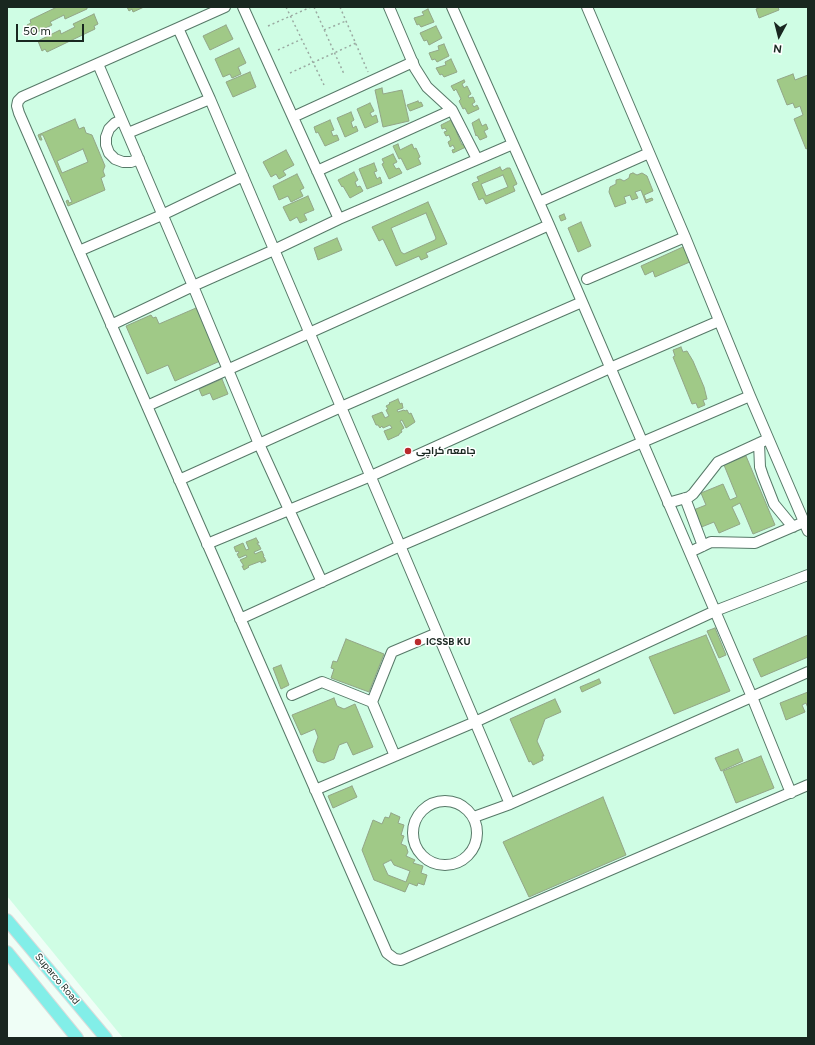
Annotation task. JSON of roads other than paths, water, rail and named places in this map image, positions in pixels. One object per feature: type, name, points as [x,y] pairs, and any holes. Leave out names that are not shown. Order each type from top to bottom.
[{"type":"main road","name":"Suparco Road","points":[[7,920],[106,1038]]},
{"type":"main road","points":[[7,952],[77,1038]]},
{"type":"lane","points":[[224,7],[22,97],[18,101],[17,106],[19,114],[111,325],[387,952],[395,959],[401,960],[808,786]]},
{"type":"lane","points":[[243,7],[339,219]]},
{"type":"lane","points":[[389,7],[413,62],[414,68],[427,87],[452,110],[477,159]]},
{"type":"lane","points":[[452,7],[549,225],[752,697],[791,793]]},
{"type":"lane","points":[[587,7],[685,237],[750,396],[764,441],[806,527],[793,527],[755,543],[711,542],[690,552]]},
{"type":"lane","points":[[178,28],[243,176],[510,804]]},
{"type":"lane","points":[[293,117],[413,62]]},
{"type":"lane","points":[[98,64],[259,444],[322,582]]},
{"type":"lane","points":[[128,133],[210,99]]},
{"type":"lane","points":[[317,171],[452,110]]},
{"type":"lane","points":[[122,120],[114,123],[109,129],[106,137],[106,145],[109,153],[123,162],[131,162],[139,159]]},
{"type":"lane","points":[[111,325],[339,219],[513,144]]},
{"type":"lane","points":[[539,202],[649,153]]},
{"type":"lane","points":[[79,251],[162,215],[243,176]]},
{"type":"lane","points":[[147,406],[549,225]]},
{"type":"lane","points":[[587,279],[685,237]]},
{"type":"lane","points":[[179,480],[341,407],[582,302]]},
{"type":"lane","points":[[207,544],[371,476],[610,368],[719,321]]},
{"type":"lane","points":[[240,619],[400,546],[750,396]]},
{"type":"lane","points":[[668,503],[693,494],[718,462],[764,441]]},
{"type":"lane","points":[[764,441],[760,467],[774,504],[793,527]]},
{"type":"lane","points":[[685,498],[703,546]]},
{"type":"lane","points":[[315,790],[475,722],[715,611],[808,575]]},
{"type":"lane","points":[[395,756],[372,702],[392,652],[437,633]]},
{"type":"lane","points":[[474,817],[510,804],[808,672]]},
{"type":"lane","points":[[292,695],[322,682],[372,702]]},
{"type":"lane","points":[[448,801],[456,803],[463,806],[474,817],[478,832],[474,847],[464,859],[450,865],[434,863],[422,855],[414,841],[414,826],[420,812],[433,803],[448,801]]},
{"type":"place","name":"جامعہ کراچی","points":[[408,451]]},
{"type":"place","name":"ICSSB KU","points":[[418,642]]}]
